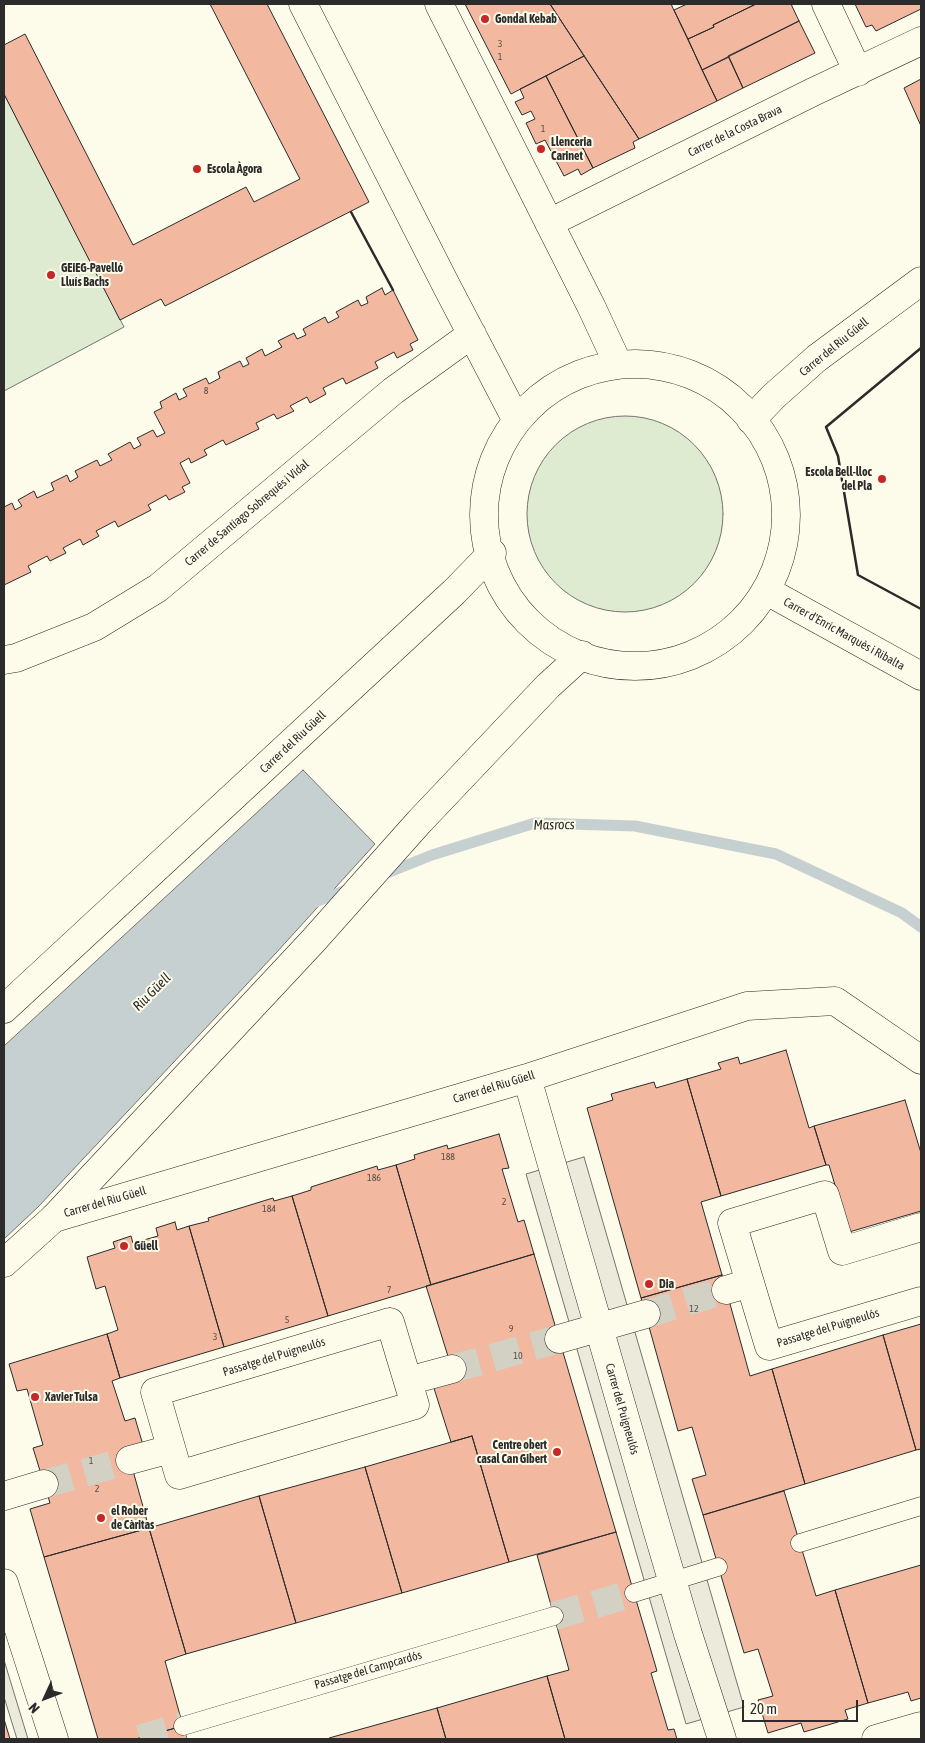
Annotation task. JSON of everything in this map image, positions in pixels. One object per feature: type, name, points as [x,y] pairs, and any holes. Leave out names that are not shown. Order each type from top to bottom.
[{"type":"street","points":[[303,4],[516,419]]},
{"type":"street","points":[[439,4],[618,364]]},
{"type":"street","points":[[826,4],[858,72]]},
{"type":"street","name":"Carrer de la Costa Brava","points":[[549,223],[921,42]]},
{"type":"street","name":"Carrer del Riu Güell","points":[[751,420],[774,396],[817,358],[921,281]]},
{"type":"street","name":"Carrer de Santiago Sobrequés i Vidal","points":[[4,660],[16,658],[94,627],[158,588],[393,391],[472,334]]},
{"type":"street","points":[[638,362],[671,368],[694,377],[724,396],[751,420],[778,471],[784,497],[786,515],[784,540],[775,576],[758,606],[729,636],[714,646],[682,660],[656,666],[640,667],[598,661],[563,646],[541,630],[526,614],[507,585],[492,553],[486,522],[488,480],[491,464],[501,441],[516,419],[531,402],[557,383],[593,368],[618,364],[638,362]]},
{"type":"street","name":"Carrer del Riu Güell","points":[[4,1009],[454,592],[492,553]]},
{"type":"street","name":"Carrer d'Enric Marquès i Ribalta","points":[[767,591],[921,676]]},
{"type":"street","name":"Carrer del Riu Güell","points":[[4,1263],[54,1218],[312,941],[419,822],[541,692],[582,655]]},
{"type":"street","name":"Carrer del Riu Güell","points":[[54,1218],[527,1078],[747,1006],[835,1001],[921,1060]]},
{"type":"street","name":"Carrer del Puigneulós","points":[[527,1078],[598,1327],[722,1739]]},
{"type":"street","name":"Passatge del Puigneulós","points":[[921,1227],[842,1251],[825,1195],[732,1223],[738,1287],[769,1346],[921,1301]]},
{"type":"street","points":[[559,1339],[646,1314]]},
{"type":"street","name":"Passatge del Puigneulós","points":[[390,1322],[415,1405],[179,1475],[171,1448],[155,1392],[390,1322]]},
{"type":"street","points":[[408,1381],[452,1369]]},
{"type":"street","points":[[130,1460],[171,1448]]},
{"type":"street","points":[[4,1496],[44,1484]]},
{"type":"street","points":[[4,1583],[54,1739]]},
{"type":"street","points":[[876,1739],[921,1726]]},
{"type":"lane","points":[[800,1542],[921,1506]]},
{"type":"lane","points":[[634,1593],[718,1568]]},
{"type":"lane","name":"Passatge del Campcardós","points":[[183,1726],[554,1616]]},
{"type":"green space","name":"GEiEG-Pavelló Lluís Bachs","points":[[4,94],[124,327],[4,391]]},
{"type":"green space","points":[[615,416],[635,416],[671,427],[680,432],[701,452],[716,476],[723,504],[723,524],[716,552],[707,569],[687,590],[663,605],[635,612],[615,612],[587,605],[570,596],[543,569],[531,542],[527,524],[527,504],[534,476],[543,459],[570,432],[597,420]]},
{"type":"shaded area","points":[[584,1157],[744,1707],[686,1724],[526,1174]]},
{"type":"shaded area","points":[[4,1660],[28,1739],[17,1739],[4,1697]]},
{"type":"water","name":"Riu Güell","points":[[303,770],[375,844],[276,953],[38,1207],[4,1239],[4,1046]]},
{"type":"building","points":[[210,4],[267,4],[369,202],[165,306],[161,299],[120,320],[4,94],[4,45],[25,34],[133,245],[246,187],[254,202],[300,179]]},
{"type":"building","points":[[465,4],[550,4],[584,56],[511,94]]},
{"type":"building","points":[[550,4],[671,4],[717,101],[639,139]]},
{"type":"building","points":[[687,4],[756,4],[688,39],[674,10]]},
{"type":"building","points":[[756,4],[791,4],[799,21],[702,70],[688,39]]},
{"type":"building","points":[[855,4],[921,4],[921,9],[876,31],[872,25],[866,27]]},
{"type":"building","points":[[799,21],[815,53],[743,88],[728,56]]},
{"type":"building","points":[[584,56],[639,139],[633,142],[635,148],[593,168],[546,76]]},
{"type":"building","points":[[729,57],[743,88],[717,101],[702,70]]},
{"type":"building","points":[[546,76],[593,168],[581,175],[578,169],[564,176],[545,140],[536,144],[526,123],[535,119],[531,111],[522,115],[515,102],[524,98],[520,89]]},
{"type":"building","points":[[921,79],[921,126],[904,88]]},
{"type":"building","points":[[382,288],[385,295],[393,290],[418,340],[410,344],[413,350],[397,358],[394,352],[375,362],[378,368],[346,384],[343,378],[323,388],[326,394],[310,403],[307,397],[290,406],[294,411],[277,419],[274,414],[256,423],[259,429],[226,445],[223,440],[204,450],[207,455],[191,463],[189,458],[180,463],[190,483],[182,487],[185,492],[169,500],[166,495],[148,505],[151,510],[118,527],[115,521],[96,531],[99,536],[83,545],[80,539],[63,548],[66,553],[50,561],[47,556],[28,566],[31,572],[4,585],[4,507],[12,503],[15,510],[22,506],[18,500],[34,491],[37,498],[54,490],[51,483],[67,475],[70,482],[78,477],[75,471],[97,460],[100,466],[112,460],[108,454],[130,442],[134,449],[141,445],[137,438],[153,430],[157,437],[165,433],[154,412],[162,408],[160,402],[176,393],[179,400],[187,396],[183,389],[206,378],[209,384],[220,378],[218,372],[240,361],[243,367],[249,364],[246,358],[262,349],[265,356],[282,347],[278,341],[294,333],[297,339],[306,335],[303,329],[325,317],[328,323],[339,317],[336,312],[358,300],[361,306],[368,303],[366,297]]},
{"type":"building","points":[[786,1050],[809,1128],[814,1126],[826,1165],[721,1196],[687,1079],[721,1069],[718,1063],[738,1057],[740,1064]]},
{"type":"building","points":[[687,1079],[721,1196],[701,1202],[722,1275],[641,1298],[587,1108],[613,1100],[611,1094],[654,1082],[656,1088]]},
{"type":"building","points":[[905,1100],[921,1153],[921,1211],[849,1232],[829,1165],[826,1165],[814,1126]]},
{"type":"building","points":[[499,1134],[509,1168],[502,1169],[518,1222],[524,1220],[534,1254],[431,1285],[396,1165],[415,1159],[414,1155],[447,1145],[448,1149]]},
{"type":"building","points":[[396,1165],[431,1285],[328,1316],[292,1196],[311,1190],[311,1187],[377,1166],[378,1170]]},
{"type":"building","points":[[292,1196],[328,1316],[224,1347],[189,1226],[209,1221],[208,1218],[273,1198],[274,1201]]},
{"type":"building","points":[[175,1222],[177,1230],[189,1226],[224,1347],[120,1378],[107,1334],[118,1330],[105,1286],[96,1289],[87,1257],[115,1248],[113,1242],[131,1236],[133,1243],[158,1236],[156,1228]]},
{"type":"building","points":[[534,1254],[616,1532],[509,1562],[472,1436],[451,1442],[432,1382],[452,1369],[426,1286]]},
{"type":"building","points":[[722,1275],[750,1376],[772,1369],[805,1484],[703,1515],[692,1479],[706,1475],[692,1427],[678,1431],[641,1298]]},
{"type":"building","points":[[921,1324],[921,1449],[916,1450],[883,1335]]},
{"type":"building","points":[[107,1334],[120,1378],[112,1381],[125,1421],[135,1418],[143,1445],[130,1460],[149,1528],[44,1557],[30,1509],[50,1503],[33,1448],[43,1445],[27,1389],[17,1391],[9,1364]]},
{"type":"building","points":[[883,1335],[916,1450],[805,1484],[772,1369]]},
{"type":"building","points":[[472,1436],[509,1562],[402,1593],[365,1467]]},
{"type":"building","points":[[365,1467],[402,1593],[296,1623],[259,1496]]},
{"type":"building","points":[[784,1491],[816,1596],[835,1590],[868,1703],[845,1710],[848,1719],[804,1732],[801,1723],[768,1733],[758,1700],[773,1696],[758,1649],[744,1653],[703,1515]]},
{"type":"building","points":[[259,1496],[296,1623],[186,1654],[149,1528]]},
{"type":"building","points":[[149,1528],[186,1654],[165,1661],[183,1726],[136,1739],[98,1739],[44,1557]]},
{"type":"building","points":[[616,1532],[657,1671],[651,1673],[668,1730],[674,1729],[677,1739],[565,1739],[547,1676],[569,1670],[537,1555]]},
{"type":"building","points":[[921,1565],[921,1698],[911,1701],[908,1692],[868,1703],[835,1590]]},
{"type":"building","points":[[547,1676],[565,1739],[446,1739],[437,1708]]},
{"type":"building","points":[[437,1708],[446,1739],[329,1739],[329,1738]]},
{"type":"building","points":[[4,1719],[10,1739],[4,1739]]},
{"type":"building","points":[[183,1726],[187,1739],[136,1739],[179,1727]]},
{"type":"waterway","name":"Masrocs","points":[[382,875],[432,855],[535,823],[635,826],[776,854],[902,913],[921,927]]},
{"type":"waterway","name":"Masrocs","points":[[313,903],[351,888]]},
{"type":"tunnel","points":[[646,1314],[726,1290]]},
{"type":"tunnel","points":[[452,1369],[559,1339]]},
{"type":"tunnel","points":[[44,1484],[130,1460]]},
{"type":"tunnel","points":[[554,1616],[634,1593]]},
{"type":"tunnel","points":[[140,1739],[183,1726]]},
{"type":"wall","points":[[351,212],[393,290]]},
{"type":"wall","points":[[921,348],[826,427],[838,456],[858,575],[921,609]]},
{"type":"place","name":"Gondal Kebab","points":[[485,19]]},
{"type":"place","name":"Llenceria Carinet","points":[[541,149]]},
{"type":"place","name":"Escola Àgora","points":[[197,169]]},
{"type":"place","name":"GEiEG-Pavelló Lluís Bachs","points":[[51,275]]},
{"type":"place","name":"Escola Bell-lloc del Pla","points":[[882,479]]},
{"type":"place","name":"Güell","points":[[124,1246]]},
{"type":"place","name":"Dia","points":[[649,1284]]},
{"type":"place","name":"Xavier Tulsa","points":[[35,1397]]},
{"type":"place","name":"Centre obert casal Can Gibert","points":[[557,1452]]},
{"type":"place","name":"el Rober de Càritas","points":[[101,1518]]}]
